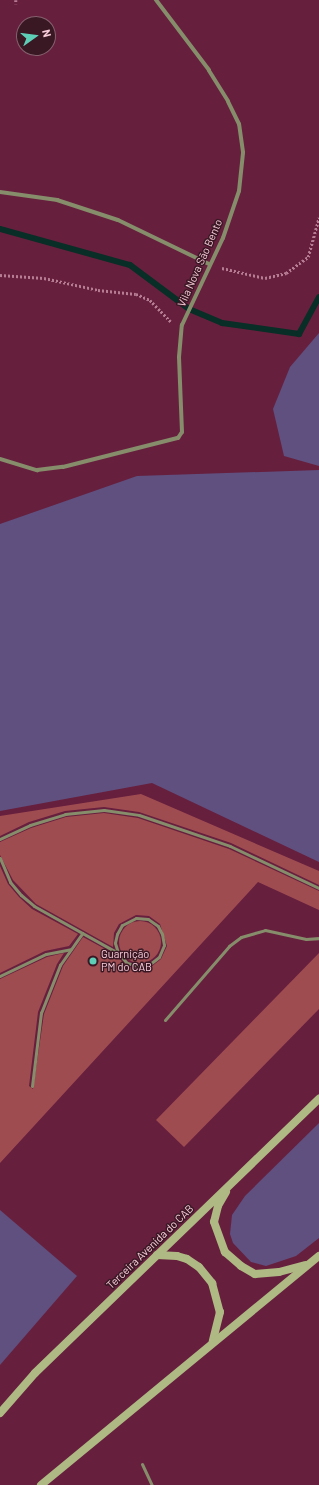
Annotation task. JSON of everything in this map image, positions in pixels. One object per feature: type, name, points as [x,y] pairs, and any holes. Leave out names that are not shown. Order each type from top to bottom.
[{"type":"main road","name":"Terceira Avenida do CAB","points":[[0,1413],[35,1374],[319,1099]]},
{"type":"main road","points":[[230,1185],[218,1206],[214,1222],[225,1252],[241,1266],[255,1274],[279,1272],[308,1265]]},
{"type":"main road","points":[[157,1256],[177,1256],[187,1260],[199,1267],[212,1283],[220,1312],[213,1341]]},
{"type":"main road","points":[[41,1485],[213,1341],[319,1256]]},
{"type":"street","name":"Vila Nova São Bento","points":[[0,459],[37,470],[63,466],[178,438],[182,427],[179,341],[182,325],[209,264],[223,238],[239,191],[243,152],[239,124],[228,101],[209,70],[156,0]]},
{"type":"street","points":[[0,192],[57,200],[118,220],[209,264]]},
{"type":"lane","points":[[0,839],[30,825],[65,814],[104,810],[139,815],[230,846],[319,888]]},
{"type":"lane","points":[[0,858],[10,882],[21,895],[34,906],[118,954],[127,963],[138,966],[150,964],[159,957],[164,946],[158,926],[148,919],[136,918],[122,925],[117,934],[115,943],[118,954]]},
{"type":"lane","points":[[165,1020],[229,946],[241,937],[265,930],[306,939],[319,938]]},
{"type":"lane","points":[[32,1086],[41,1013],[60,965],[82,933]]},
{"type":"lane","points":[[0,976],[46,954],[71,949]]},
{"type":"lane","points":[[142,1464],[152,1485]]},
{"type":"path","points":[[209,264],[265,278],[286,273],[308,257],[319,217]]},
{"type":"path","points":[[0,275],[44,278],[98,290],[136,294],[150,300],[162,310],[173,323],[179,341]]},
{"type":"shaded area","points":[[319,333],[319,466],[284,456],[273,409],[290,367]]},
{"type":"shaded area","points":[[319,470],[319,862],[152,783],[0,811],[0,524],[137,476]]},
{"type":"shaded area","points":[[319,1123],[319,1238],[296,1256],[266,1266],[251,1262],[233,1243],[230,1234],[232,1215],[245,1196]]},
{"type":"shaded area","points":[[0,1210],[77,1276],[0,1365]]},
{"type":"building","points":[[141,794],[319,871],[319,885],[231,843],[139,812],[104,807],[65,811],[29,822],[0,836],[0,816]]},
{"type":"building","name":"Guarnição PM do CAB","points":[[104,813],[138,818],[229,849],[319,891],[319,910],[258,882],[0,1163],[0,979],[47,957],[64,953],[57,964],[38,1012],[29,1086],[33,1089],[44,1014],[63,966],[83,937],[116,955],[126,966],[138,969],[151,967],[161,959],[167,946],[160,924],[149,916],[136,915],[119,924],[114,933],[113,947],[36,904],[13,880],[0,855],[0,842],[31,828],[66,817]]},
{"type":"building","points":[[0,866],[8,884],[32,909],[78,934],[69,946],[45,951],[0,973]]},
{"type":"building","points":[[140,921],[155,927],[161,942],[155,957],[140,963],[125,957],[119,942],[125,927]]},
{"type":"building","points":[[319,953],[319,1009],[184,1147],[156,1120]]},
{"type":"waterway","points":[[0,229],[130,265],[189,309],[222,323],[299,334],[319,297]]},
{"type":"place","name":"Guarnição PM do CAB","points":[[93,961]]}]
